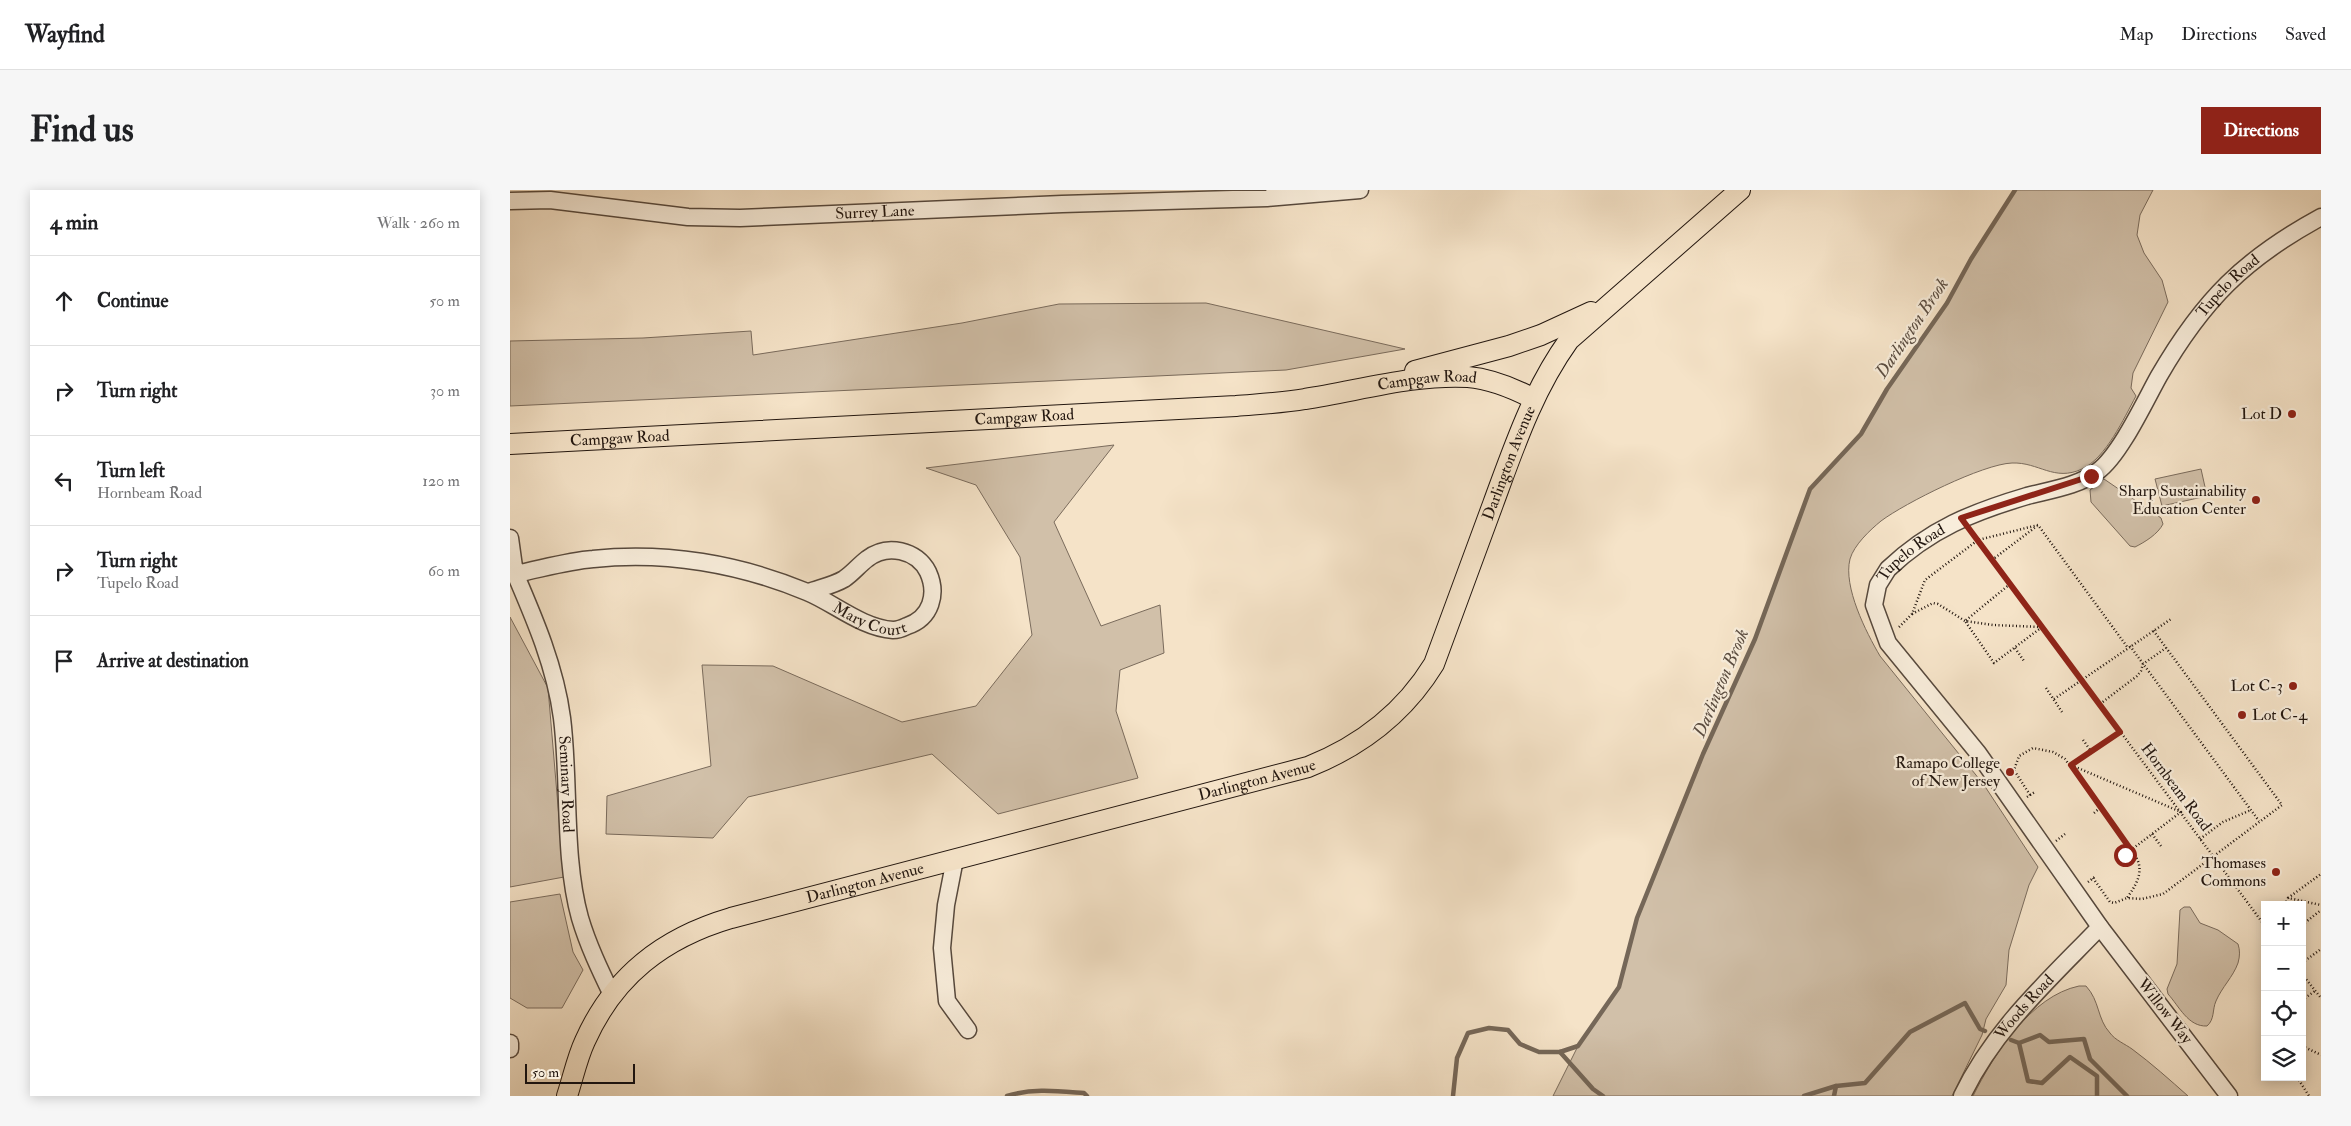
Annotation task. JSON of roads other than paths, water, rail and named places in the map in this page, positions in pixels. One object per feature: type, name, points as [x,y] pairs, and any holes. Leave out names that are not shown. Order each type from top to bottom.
[{"type":"main road","name":"Darlington Avenue","points":[[567,1096],[584,1044],[596,1017],[612,995],[638,966],[658,950],[706,925],[1308,767],[1331,758],[1379,728],[1410,698],[1434,664],[1534,399],[1543,379],[1569,340],[1740,190]]},
{"type":"main road","points":[[1355,389],[1541,335],[1615,300]]},
{"type":"main road","name":"Campgaw Road","points":[[514,447],[795,428],[1236,406],[1304,399],[1355,389],[1446,377],[1489,381],[1514,389],[1534,399]]},
{"type":"street","name":"Surrey Lane","points":[[510,201],[550,200],[688,217],[740,218],[1176,195],[1267,198],[1360,190]]},
{"type":"street","name":"Tupelo Road","points":[[2100,927],[1978,753],[1896,656],[1884,635],[1874,605],[1876,594],[1882,576],[1895,562],[1929,537],[1961,518],[1987,508],[2079,481],[2100,470],[2116,450],[2189,326],[2212,299],[2232,278],[2263,252],[2285,236],[2321,217]]},
{"type":"street","name":"Seminary Road","points":[[510,538],[512,568],[553,673],[562,718],[574,881],[580,917],[612,995]]},
{"type":"street","name":"Mary Court","points":[[512,568],[625,556],[660,557],[703,562],[760,576],[809,592],[872,625],[894,630],[918,623],[932,604],[932,582],[925,566],[913,554],[898,550],[868,558],[843,580],[809,592]]},
{"type":"street","points":[[955,860],[946,905],[942,948],[947,1001],[968,1030]]},
{"type":"street","name":"Woods Road","points":[[1962,1096],[1973,1073],[2002,1030],[2100,927]]},
{"type":"street","name":"Willow Way","points":[[2100,927],[2229,1096]]},
{"type":"street","points":[[510,1042],[510,1049]]},
{"type":"waterway","name":"Darlington Brook","points":[[1453,1096],[1457,1058],[1468,1033],[1489,1028],[1508,1030],[1520,1044],[1539,1052],[1560,1052],[1578,1046],[1619,987],[1637,918],[1703,754],[1755,639],[1810,489],[1861,434],[1887,389],[1947,303],[1971,259],[2015,190]]},
{"type":"waterway","points":[[1804,1096],[1836,1086],[1865,1083],[1910,1032],[1965,1003],[1980,1029],[1985,1031]]},
{"type":"waterway","points":[[2011,1040],[2019,1043],[2040,1035],[2049,1042],[2084,1039],[2090,1059],[2127,1096]]},
{"type":"waterway","points":[[2019,1043],[2028,1081],[2042,1083],[2070,1057],[2097,1076],[2097,1096]]},
{"type":"waterway","points":[[1560,1052],[1593,1089],[1603,1096]]},
{"type":"waterway","points":[[1834,1096],[1836,1086]]},
{"type":"waterway","name":"Darlington Brook","points":[[1007,1096],[1017,1093],[1045,1091],[1084,1093],[1087,1096]]},
{"type":"place","name":"Lot D","points":[[2292,414]]},
{"type":"place","name":"Sharp Sustainability Education Center","points":[[2256,500]]},
{"type":"place","name":"Lot C-3","points":[[2293,686]]},
{"type":"place","name":"Lot C-4","points":[[2242,715]]},
{"type":"place","name":"Ramapo College of New Jersey","points":[[2010,772]]},
{"type":"place","name":"Thomases Commons","points":[[2276,872]]}]
